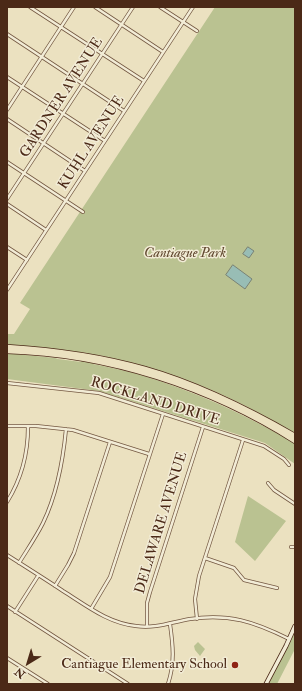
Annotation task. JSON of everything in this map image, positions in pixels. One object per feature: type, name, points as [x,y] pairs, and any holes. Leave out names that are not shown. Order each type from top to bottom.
[{"type":"highway","points":[[7,347],[82,357],[142,373],[187,388],[235,408],[295,441]]},
{"type":"highway","points":[[7,351],[82,357]]},
{"type":"highway","points":[[95,360],[145,368],[196,387],[251,411],[295,436]]},
{"type":"main road","points":[[266,684],[295,626]]},
{"type":"street","points":[[30,7],[144,82]]},
{"type":"street","points":[[7,110],[74,7]]},
{"type":"street","points":[[95,7],[164,52]]},
{"type":"street","name":"GARDNER AVENUE","points":[[7,199],[133,7]]},
{"type":"street","points":[[160,7],[197,31]]},
{"type":"street","name":"KUHL AVENUE","points":[[8,290],[193,7]]},
{"type":"street","points":[[7,34],[124,111]]},
{"type":"street","points":[[7,77],[105,141]]},
{"type":"street","points":[[7,119],[86,171]]},
{"type":"street","points":[[7,162],[83,212]]},
{"type":"street","points":[[7,204],[46,230]]},
{"type":"street","points":[[7,247],[27,260]]},
{"type":"street","name":"ROCKLAND DRIVE","points":[[7,383],[92,392],[264,446],[289,465]]},
{"type":"street","points":[[91,609],[110,577],[163,414]]},
{"type":"street","points":[[7,426],[66,429],[149,454]]},
{"type":"street","points":[[7,502],[24,465],[27,451],[28,427]]},
{"type":"street","name":"DELAWARE AVENUE","points":[[147,626],[147,602],[203,427]]},
{"type":"street","points":[[19,563],[48,511],[60,470],[66,429]]},
{"type":"street","points":[[197,619],[195,599],[196,588],[243,440]]},
{"type":"street","points":[[54,586],[74,553],[110,442]]},
{"type":"street","points":[[268,483],[274,490],[295,504]]},
{"type":"street","points":[[7,555],[91,609],[106,618],[121,624],[147,626],[170,624],[214,616],[237,619],[266,627],[289,639]]},
{"type":"street","points":[[205,558],[234,568],[244,580],[277,588]]},
{"type":"street","points":[[15,612],[38,576]]},
{"type":"street","points":[[7,606],[128,684]]},
{"type":"street","points":[[168,684],[174,657],[170,624]]},
{"type":"street","points":[[7,658],[48,684]]},
{"type":"green space","name":"Cantiague Park","points":[[215,7],[295,7],[295,434],[236,401],[180,378],[99,355],[93,364],[132,373],[179,388],[219,404],[257,422],[295,443],[295,464],[265,443],[99,391],[7,379],[7,353],[81,362],[87,353],[7,345],[7,334],[14,334],[30,309],[20,303]]},
{"type":"green space","points":[[248,496],[286,521],[255,561],[235,542]]},
{"type":"green space","points":[[295,632],[295,649],[277,684],[267,684]]},
{"type":"green space","points":[[198,642],[205,649],[200,656],[195,650],[194,646]]},
{"type":"water","points":[[248,247],[254,251],[249,258],[243,254]]},
{"type":"water","points":[[233,265],[252,279],[245,289],[226,275]]},
{"type":"place","name":"Cantiague Elementary School","points":[[235,665]]}]
